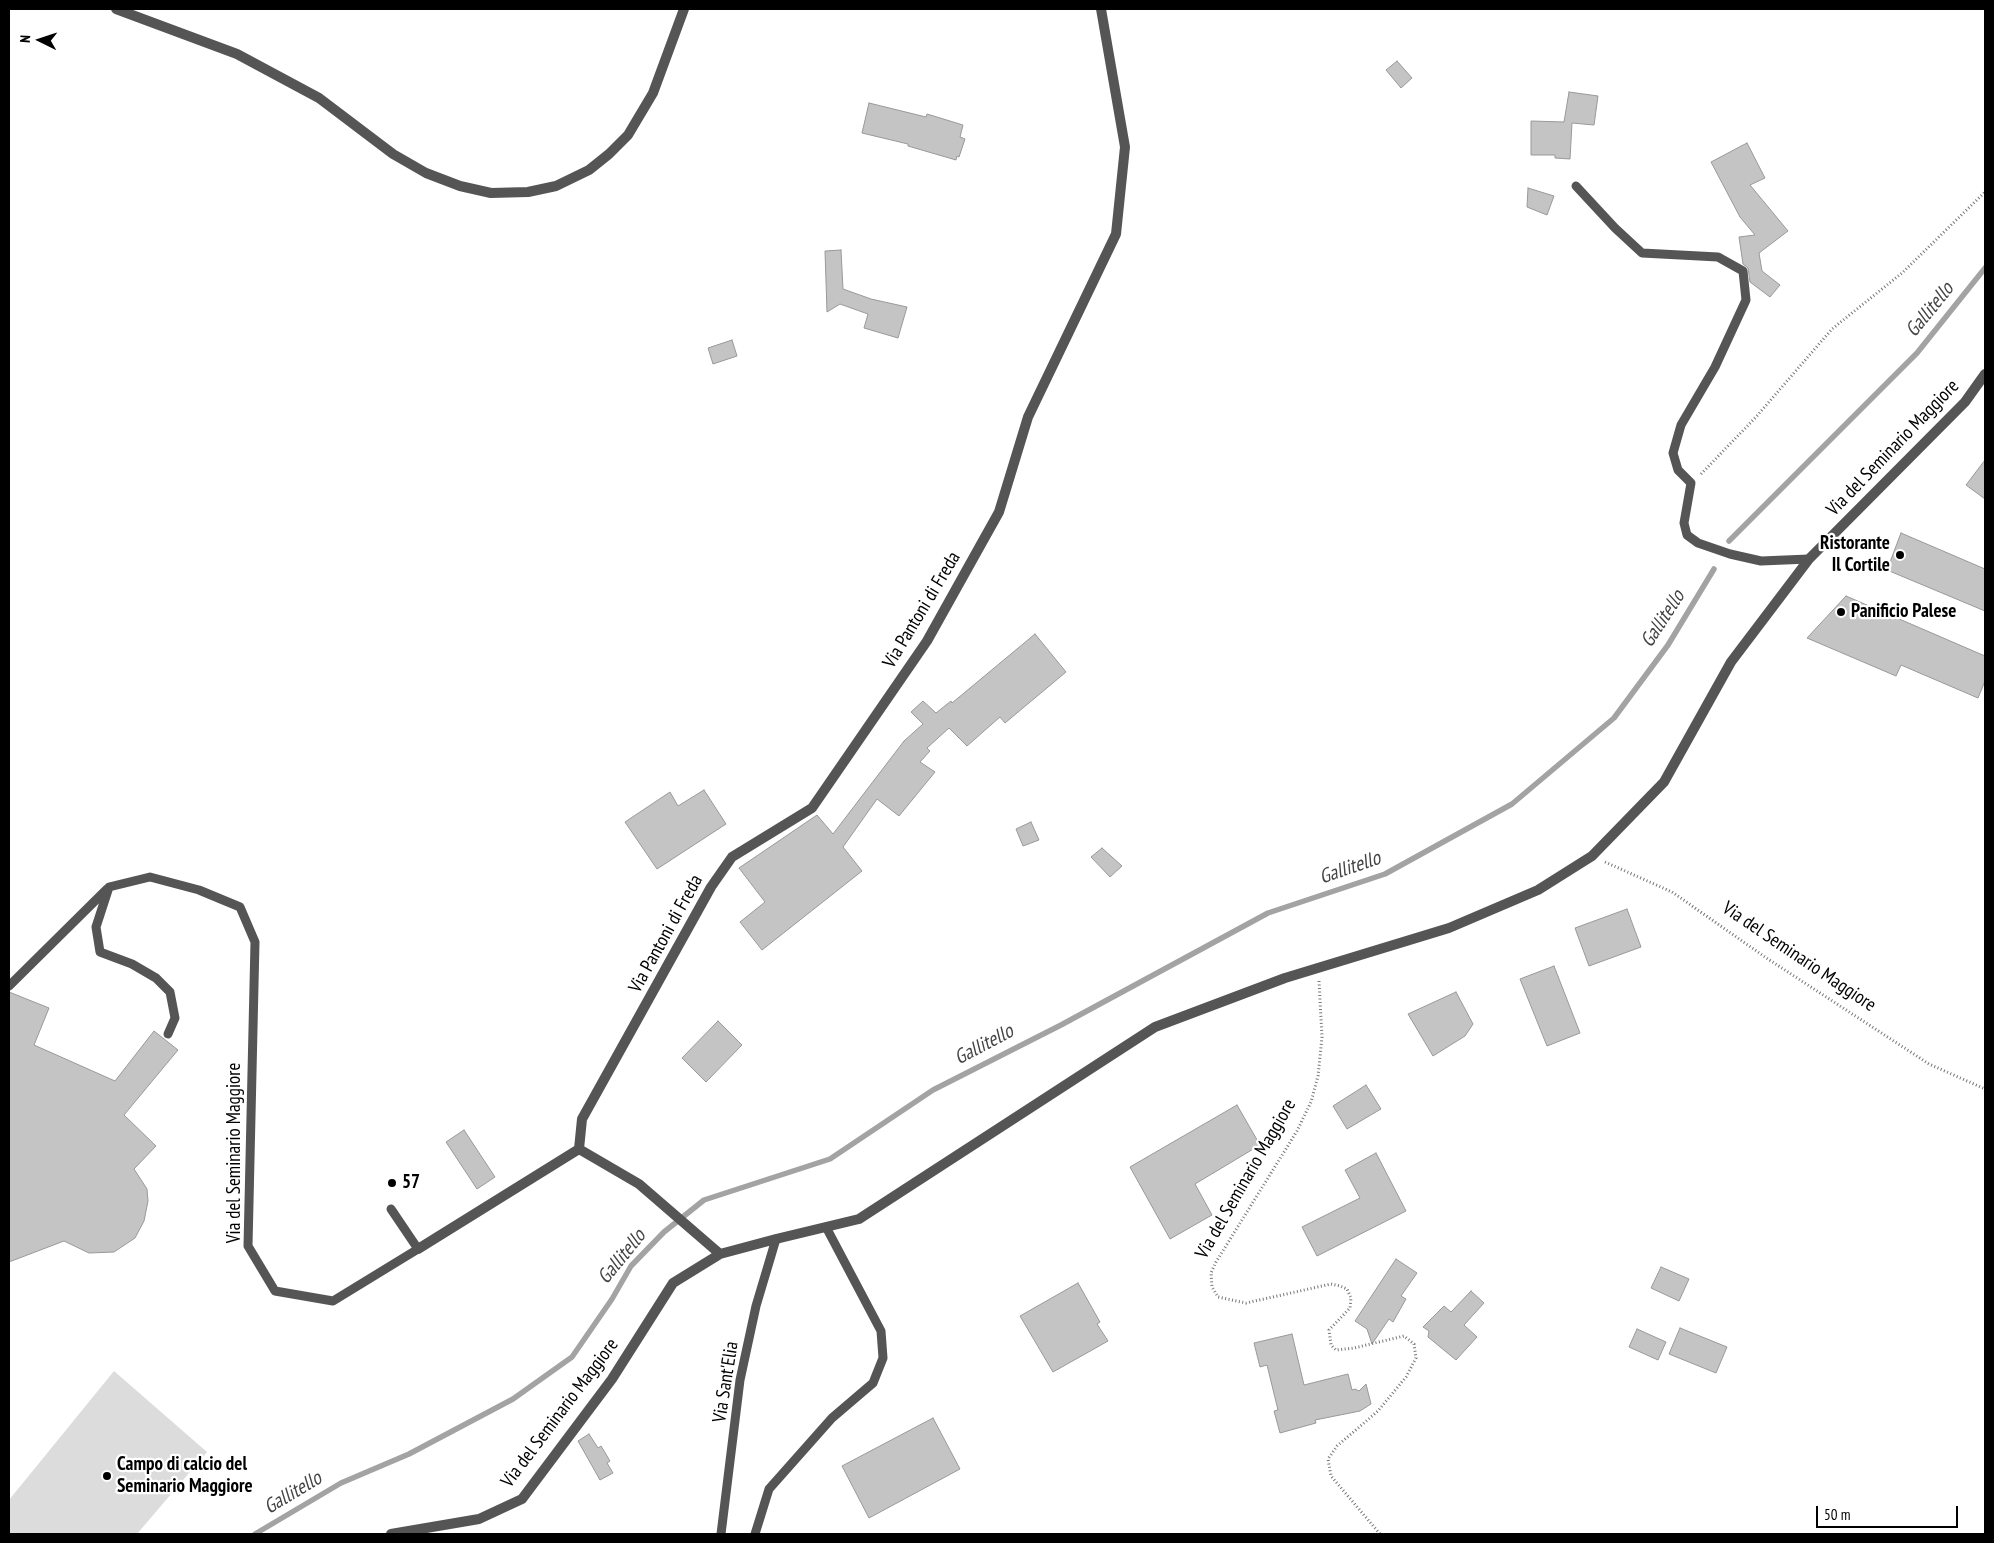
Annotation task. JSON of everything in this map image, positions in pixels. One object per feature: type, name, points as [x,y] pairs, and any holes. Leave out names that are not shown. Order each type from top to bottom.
[{"type":"street","points":[[116,9],[237,54],[319,98],[393,154],[426,173],[460,186],[491,193],[528,192],[556,186],[589,170],[628,135],[653,93],[684,9]]},
{"type":"street","name":"Via Pantoni di Freda","points":[[579,1150],[582,1119],[711,887],[732,857],[812,808],[927,641],[999,512],[1028,417],[1116,234],[1125,147],[1101,9]]},
{"type":"street","name":"Via del Seminario Maggiore","points":[[391,1534],[479,1519],[522,1499],[612,1379],[673,1283],[720,1254],[776,1238],[859,1219],[1155,1028],[1285,978],[1449,928],[1538,890],[1592,856],[1664,782],[1730,662],[1809,558],[1965,402],[1985,374]]},
{"type":"street","points":[[579,1150],[639,1184],[720,1254]]},
{"type":"street","name":"Via del Seminario Maggiore","points":[[418,1249],[579,1150]]},
{"type":"lane","points":[[1576,186],[1615,228],[1642,253],[1718,257],[1743,272],[1746,300],[1715,367],[1681,425],[1673,453],[1678,470],[1691,483],[1684,523],[1687,535],[1698,543],[1730,554],[1762,561],[1809,558]]},
{"type":"lane","name":"Via del Seminario Maggiore","points":[[109,888],[150,876],[200,890],[240,907],[255,942],[248,1246],[275,1292],[334,1301],[418,1249]]},
{"type":"lane","points":[[9,986],[109,888]]},
{"type":"lane","points":[[109,888],[96,927],[100,952],[132,964],[156,978],[170,992],[175,1018],[168,1034]]},
{"type":"lane","points":[[392,1209],[418,1249]]},
{"type":"lane","points":[[755,1534],[769,1490],[832,1418],[873,1383],[883,1358],[882,1331],[826,1227]]},
{"type":"lane","name":"Via Sant'Elia","points":[[721,1534],[740,1380],[756,1306],[776,1238]]},
{"type":"path","points":[[1691,483],[1756,417],[1832,329],[1902,273],[1985,192]]},
{"type":"path","name":"Via del Seminario Maggiore","points":[[1592,856],[1672,892],[1768,959],[1930,1064],[1985,1090]]},
{"type":"path","name":"Via del Seminario Maggiore","points":[[1319,968],[1322,1038],[1318,1076],[1311,1102],[1297,1131],[1216,1262],[1211,1273],[1212,1287],[1218,1297],[1246,1303],[1331,1284],[1340,1286],[1347,1289],[1351,1298],[1350,1308],[1329,1330],[1331,1345],[1336,1350],[1354,1348],[1404,1336],[1414,1344],[1416,1358],[1406,1377],[1378,1411],[1337,1446],[1328,1459],[1332,1476],[1380,1534]]},
{"type":"shaded area","name":"Campo di calcio del Seminario Maggiore","points":[[114,1371],[207,1452],[137,1534],[9,1534],[9,1500]]},
{"type":"building","points":[[1397,61],[1412,78],[1401,88],[1386,70]]},
{"type":"building","points":[[1569,92],[1598,96],[1594,125],[1572,123],[1570,159],[1555,158],[1555,155],[1531,155],[1531,121],[1564,122]]},
{"type":"building","points":[[869,103],[926,117],[927,114],[963,125],[960,137],[965,139],[959,157],[957,156],[956,160],[908,146],[908,144],[862,133]]},
{"type":"building","points":[[1747,143],[1765,178],[1750,185],[1788,231],[1759,253],[1762,271],[1780,285],[1770,297],[1750,282],[1748,268],[1743,264],[1739,237],[1755,235],[1740,217],[1711,162]]},
{"type":"building","points":[[1528,188],[1554,196],[1547,215],[1527,207]]},
{"type":"building","points":[[841,250],[843,289],[871,299],[907,307],[898,338],[864,328],[868,314],[840,304],[827,312],[825,251]]},
{"type":"building","points":[[732,340],[737,356],[713,364],[708,348]]},
{"type":"building","points":[[1985,460],[1985,499],[1966,485]]},
{"type":"building","points":[[1901,533],[1985,569],[1985,611],[1887,570]]},
{"type":"building","points":[[1846,596],[1985,656],[1985,681],[1978,698],[1901,665],[1896,676],[1807,638]]},
{"type":"building","points":[[1035,634],[1066,672],[1005,723],[1000,717],[967,746],[949,728],[927,748],[930,751],[920,762],[935,772],[899,816],[877,799],[843,847],[862,871],[762,950],[740,922],[765,902],[739,868],[817,815],[833,834],[904,741],[923,724],[911,712],[923,701],[936,713],[951,701],[952,703]]},
{"type":"building","points":[[704,790],[726,824],[657,869],[625,822],[670,792],[678,806]]},
{"type":"building","points":[[1031,822],[1039,840],[1023,846],[1016,829]]},
{"type":"building","points":[[1102,848],[1122,866],[1110,877],[1091,857]]},
{"type":"building","points":[[1627,909],[1641,947],[1589,966],[1575,928]]},
{"type":"building","points":[[1554,966],[1580,1033],[1547,1046],[1520,979]]},
{"type":"building","points":[[9,992],[49,1008],[34,1045],[115,1081],[154,1031],[178,1050],[124,1115],[156,1146],[134,1169],[147,1189],[148,1201],[144,1221],[135,1238],[114,1252],[89,1253],[64,1241],[9,1262]]},
{"type":"building","points":[[1456,992],[1473,1024],[1465,1036],[1433,1056],[1408,1014]]},
{"type":"building","points":[[718,1021],[742,1045],[706,1082],[682,1058]]},
{"type":"building","points":[[1366,1085],[1381,1109],[1347,1129],[1333,1106]]},
{"type":"building","points":[[1237,1105],[1260,1145],[1195,1184],[1212,1215],[1170,1239],[1130,1167]]},
{"type":"building","points":[[464,1130],[495,1177],[477,1189],[446,1142]]},
{"type":"building","points":[[1376,1153],[1406,1211],[1317,1256],[1302,1227],[1360,1198],[1345,1170]]},
{"type":"building","points":[[1396,1259],[1417,1273],[1401,1296],[1406,1299],[1393,1322],[1389,1319],[1372,1344],[1367,1329],[1355,1321]]},
{"type":"building","points":[[1661,1267],[1689,1279],[1679,1301],[1651,1288]]},
{"type":"building","points":[[1078,1283],[1100,1322],[1097,1324],[1108,1341],[1053,1372],[1020,1316]]},
{"type":"building","points":[[1471,1291],[1484,1303],[1464,1325],[1477,1337],[1456,1360],[1428,1337],[1429,1331],[1423,1327],[1444,1306],[1451,1312]]},
{"type":"building","points":[[1680,1328],[1727,1347],[1716,1373],[1669,1354]]},
{"type":"building","points":[[1637,1329],[1666,1342],[1658,1360],[1629,1347]]},
{"type":"building","points":[[1292,1334],[1304,1385],[1348,1374],[1352,1390],[1359,1391],[1366,1384],[1371,1404],[1360,1411],[1315,1420],[1316,1423],[1280,1433],[1274,1411],[1278,1410],[1267,1365],[1260,1367],[1254,1343]]},
{"type":"building","points":[[933,1418],[960,1469],[869,1518],[842,1466]]},
{"type":"building","points":[[589,1434],[598,1448],[601,1446],[610,1461],[607,1463],[613,1473],[600,1480],[578,1441]]},
{"type":"waterway","name":"Gallitello","points":[[1729,541],[1917,353],[1985,268]]},
{"type":"waterway","name":"Gallitello","points":[[255,1534],[341,1483],[409,1454],[513,1399],[572,1357],[612,1299],[631,1266],[664,1232],[704,1200],[830,1159],[933,1090],[1061,1025],[1268,913],[1385,874],[1512,804],[1614,718],[1668,645],[1714,569]]},
{"type":"place","name":"Ristorante Il Cortile","points":[[1900,555]]},
{"type":"place","name":"Panificio Palese","points":[[1841,612]]},
{"type":"place","name":"57","points":[[392,1183]]},
{"type":"place","name":"Campo di calcio del Seminario Maggiore","points":[[107,1476]]}]
